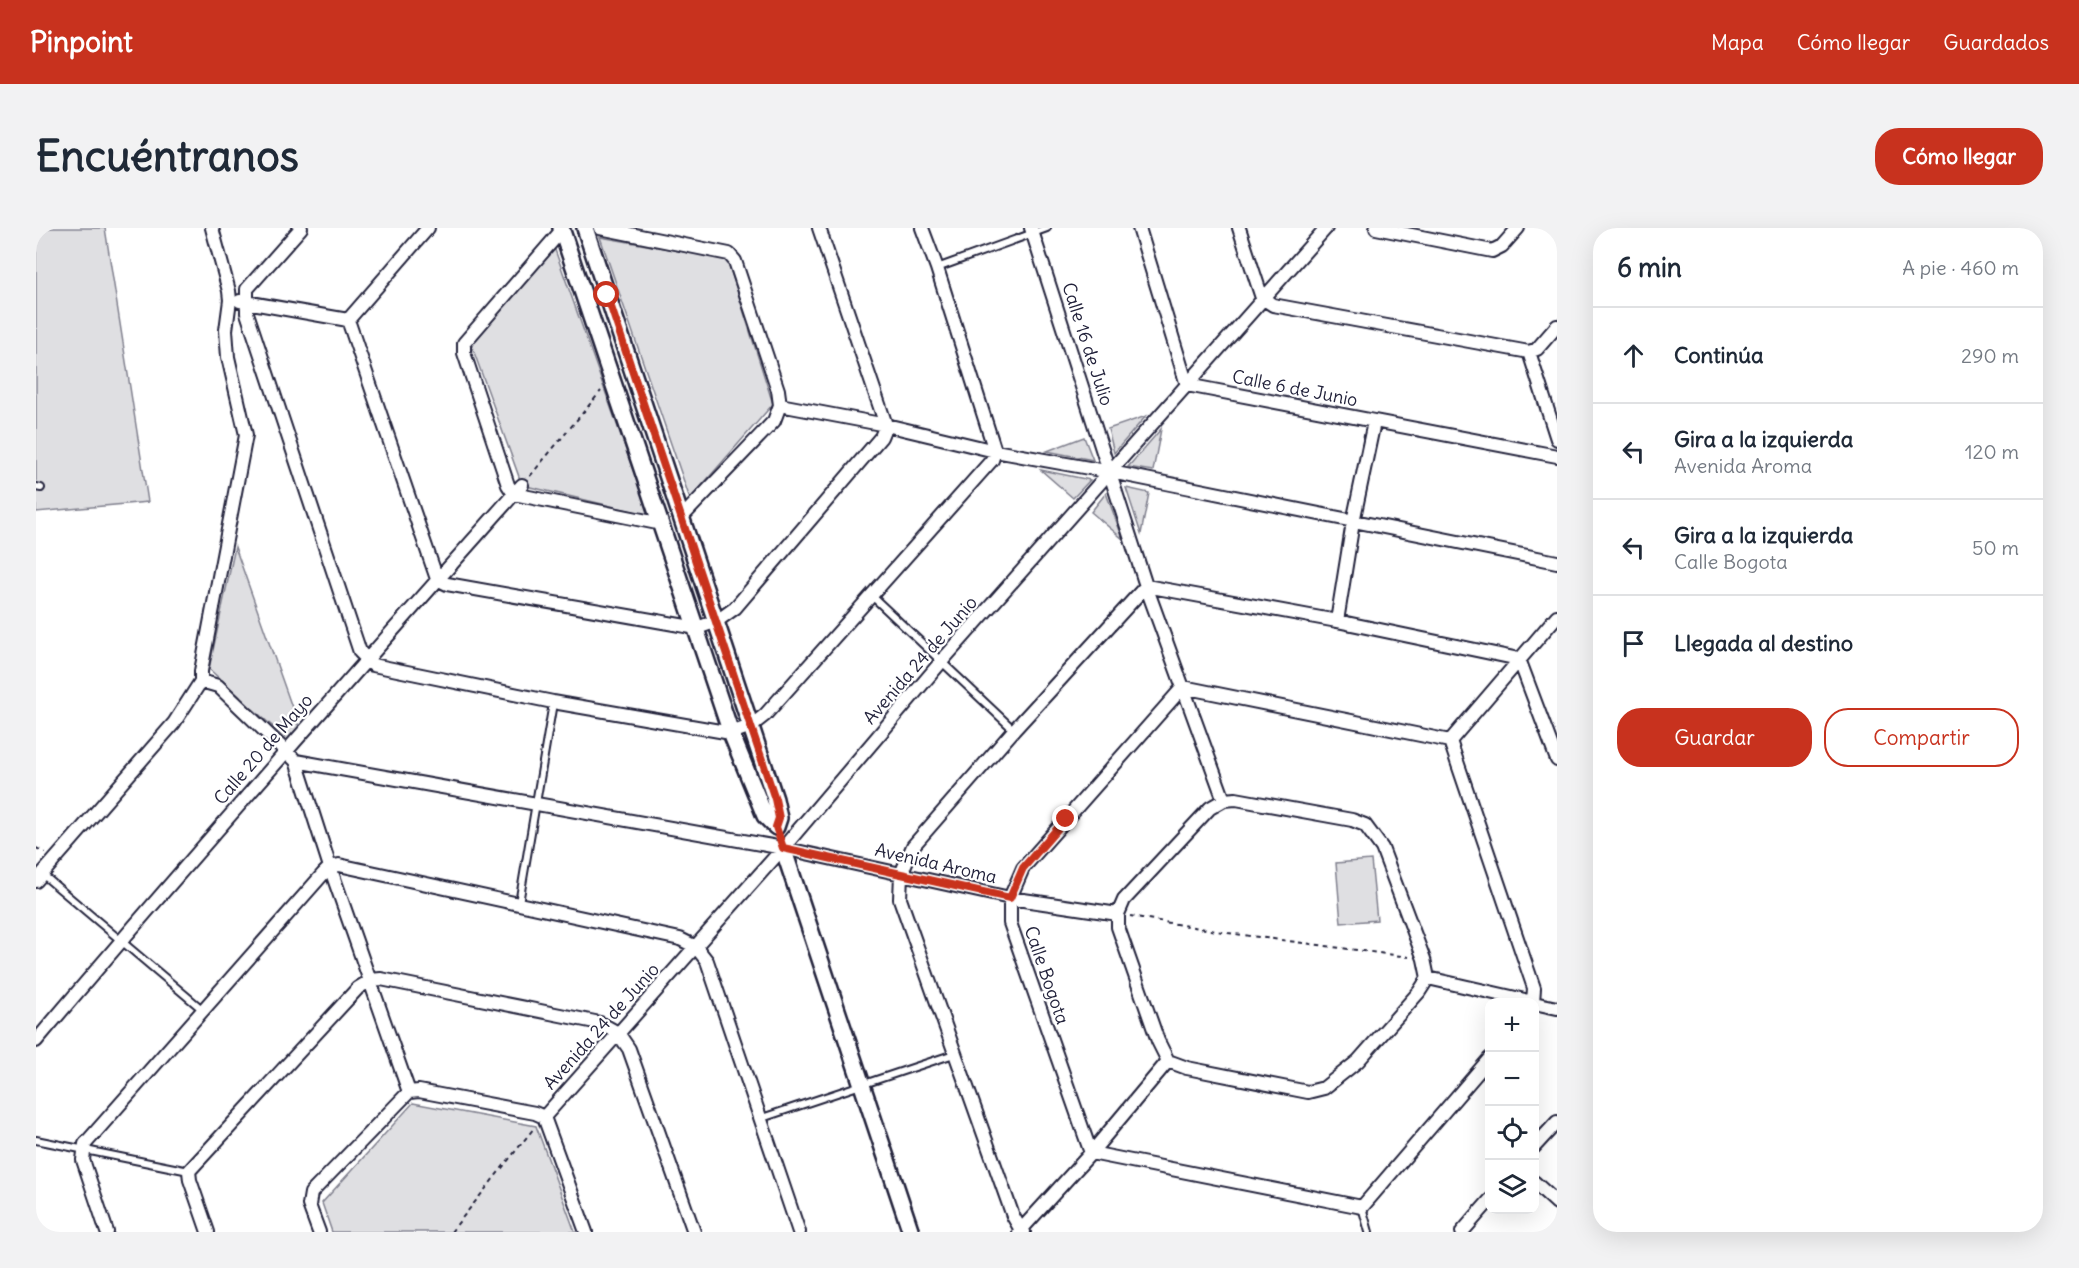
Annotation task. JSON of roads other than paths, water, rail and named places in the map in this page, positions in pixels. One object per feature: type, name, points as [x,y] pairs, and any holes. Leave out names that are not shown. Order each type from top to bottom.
[{"type":"street","points":[[39,878],[174,723],[201,681],[246,435],[228,357],[226,330],[231,300],[212,228]]},
{"type":"street","points":[[301,228],[247,289],[247,313],[360,652],[373,665],[553,702],[731,732],[751,726],[765,715],[992,460],[995,451],[937,268],[922,228]]},
{"type":"street","points":[[348,320],[428,228]]},
{"type":"street","points":[[585,228],[775,799],[779,818],[776,827]]},
{"type":"street","points":[[600,228],[729,254],[735,261],[778,390],[780,405],[774,420],[682,517]]},
{"type":"street","points":[[348,320],[437,579],[447,584],[697,627],[717,621],[735,608],[881,436],[886,425],[819,228]]},
{"type":"street","points":[[1139,228],[1187,385]]},
{"type":"street","points":[[1239,228],[1262,298],[1273,305],[1529,352],[1538,349],[1557,326]]},
{"type":"street","name":"Avenida 24 de Junio","points":[[544,1117],[783,848],[941,662],[1326,228]]},
{"type":"street","points":[[1376,228],[1492,251],[1503,246],[1518,228]]},
{"type":"street","points":[[562,229],[731,732],[765,816],[776,827],[911,1232]]},
{"type":"street","points":[[562,229],[464,343],[464,353],[508,484],[518,490],[662,524]]},
{"type":"street","name":"Calle 16 de Julio","points":[[1032,230],[1146,586],[1224,800]]},
{"type":"street","points":[[231,300],[348,320]]},
{"type":"street","points":[[1529,352],[1557,439]]},
{"type":"street","name":"Calle 6 de Junio","points":[[1187,385],[1557,456]]},
{"type":"street","points":[[780,405],[886,425],[995,451],[1557,561]]},
{"type":"street","points":[[1337,621],[1353,522],[1374,422]]},
{"type":"street","name":"Calle 20 de Mayo","points":[[36,1041],[287,750],[518,490]]},
{"type":"street","points":[[1168,1060],[1091,1153],[1021,1231],[1012,1216],[900,899],[901,874],[912,846],[1146,586],[1337,621],[1519,658]]},
{"type":"street","points":[[1450,741],[1557,616]]},
{"type":"street","points":[[1519,658],[1557,760]]},
{"type":"street","points":[[201,681],[218,686],[296,761],[330,867],[409,1092]]},
{"type":"street","points":[[1183,687],[1450,741]]},
{"type":"street","name":"Calle Bogota","points":[[1091,1153],[1010,923],[1010,898],[1023,868],[1183,687]]},
{"type":"street","points":[[1450,741],[1534,988],[1534,998]]},
{"type":"street","name":"Avenida Aroma","points":[[296,761],[536,802],[783,848],[1010,898],[1118,914]]},
{"type":"street","points":[[1236,799],[1271,805],[1352,820],[1365,825],[1382,848],[1424,959],[1428,978],[1419,992],[1358,1061],[1324,1088],[1308,1092],[1187,1068],[1168,1060],[1158,1041],[1118,927],[1118,914],[1124,900],[1210,808],[1224,800],[1236,799]]},
{"type":"street","points":[[107,1232],[83,1160],[85,1144],[330,867],[339,865],[680,939],[696,947],[707,961],[799,1232]]},
{"type":"street","points":[[1428,978],[1513,998]]},
{"type":"street","points":[[208,1232],[189,1171],[358,988],[371,980],[381,979],[600,1023],[618,1033],[629,1048],[694,1232]]},
{"type":"street","points":[[1539,1004],[1557,1008]]},
{"type":"street","points":[[1091,1153],[1362,1207],[1485,1064]]},
{"type":"street","points":[[319,1232],[309,1205],[311,1193],[409,1092],[419,1091],[512,1108],[544,1117],[586,1232]]},
{"type":"street","points":[[1539,1142],[1557,1122]]},
{"type":"street","points":[[1539,1187],[1557,1203]]},
{"type":"street","points":[[1462,1232],[1485,1206]]},
{"type":"lane","points":[[937,268],[1032,230],[1047,228]]},
{"type":"lane","points":[[872,596],[1014,730]]},
{"type":"lane","points":[[519,903],[553,702]]},
{"type":"lane","points":[[39,878],[122,940],[203,1010]]},
{"type":"lane","points":[[762,1118],[954,1054]]},
{"type":"lane","points":[[36,1140],[189,1171]]},
{"type":"lane","points":[[1362,1207],[1369,1232]]}]
